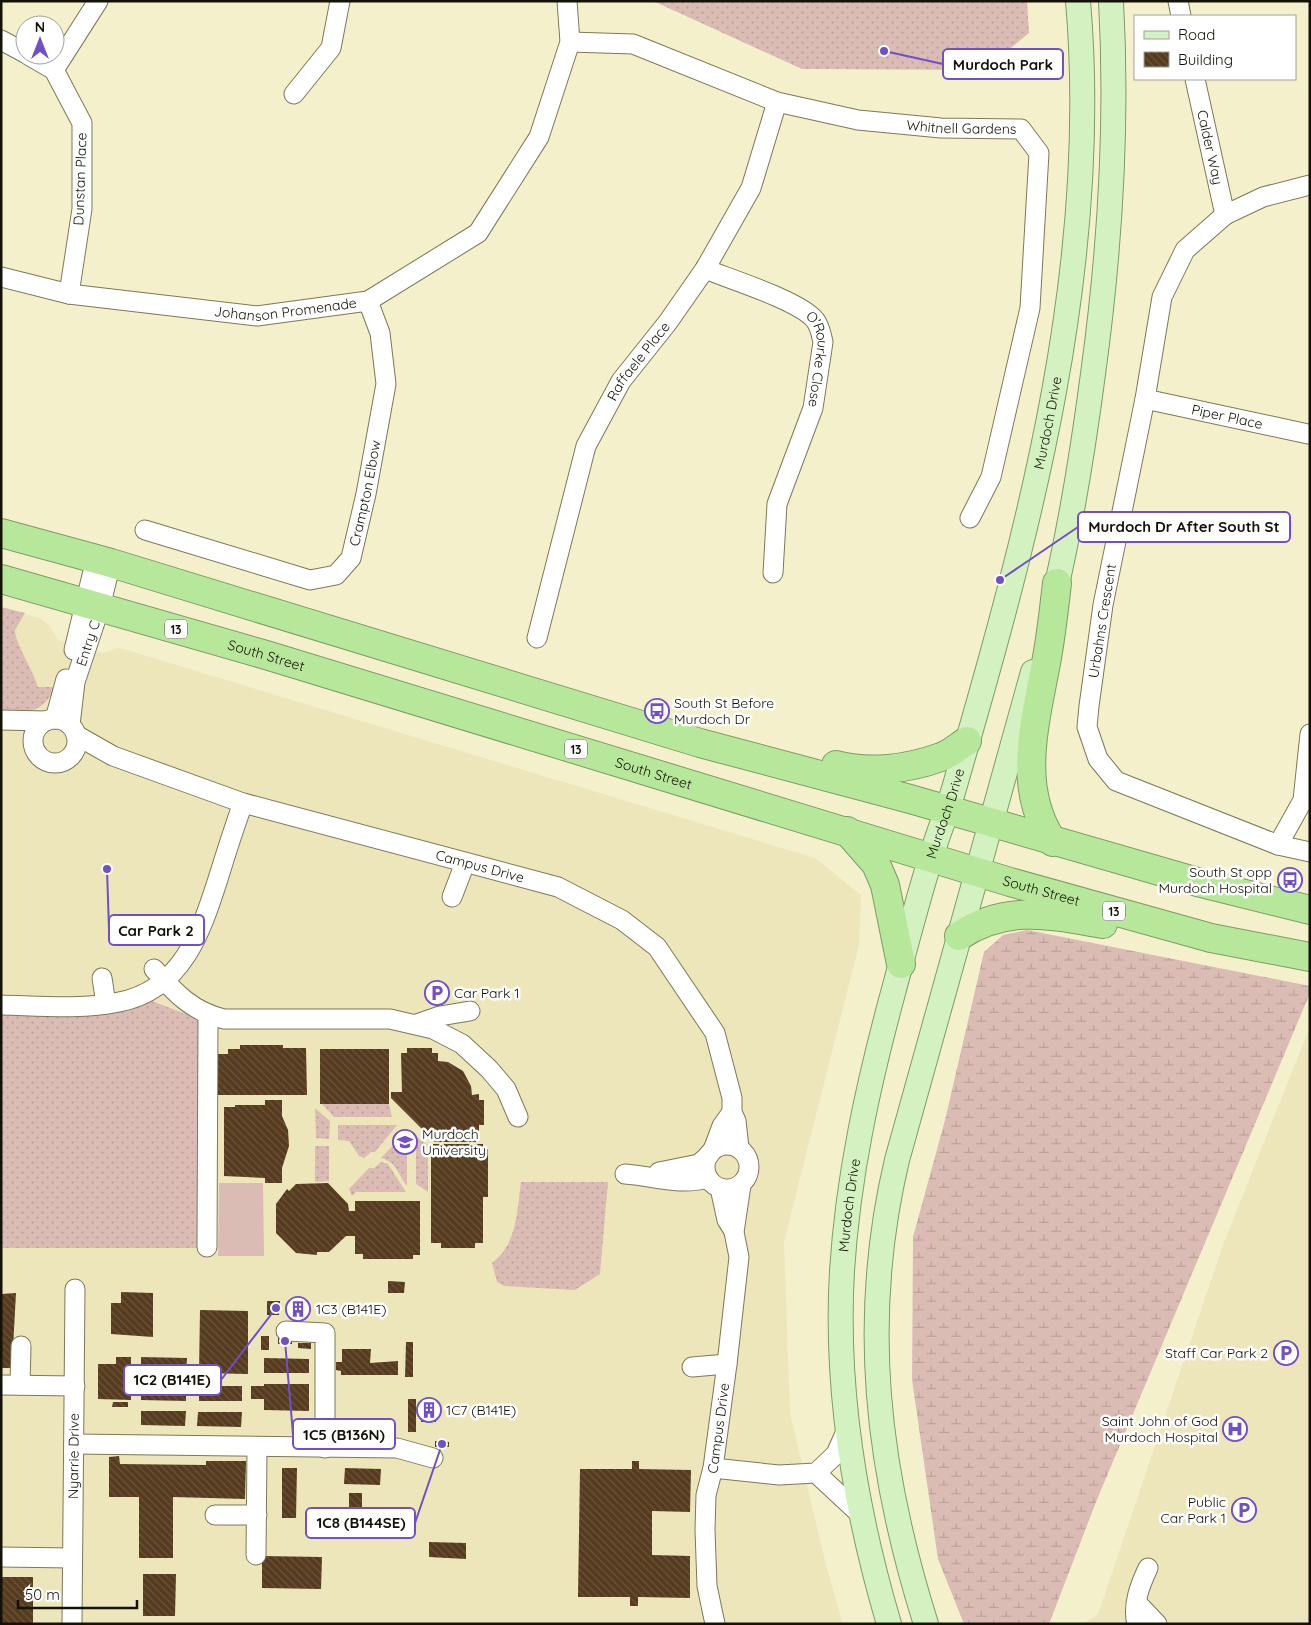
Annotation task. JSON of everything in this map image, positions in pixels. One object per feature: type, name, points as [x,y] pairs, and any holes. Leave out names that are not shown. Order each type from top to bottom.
[{"type":"highway","points":[[1,533],[103,561],[700,744],[1201,883],[1310,910]]},
{"type":"highway","name":"South Street","points":[[1,579],[93,605],[978,872],[1211,938],[1310,957]]},
{"type":"highway","points":[[1052,842],[1042,825],[1034,798],[1030,769],[1032,736],[1051,632],[1057,583]]},
{"type":"highway","points":[[700,744],[771,747],[853,770],[877,770],[921,763],[942,756],[968,741]]},
{"type":"highway","points":[[847,832],[876,864],[885,885],[901,964]]},
{"type":"highway","points":[[959,936],[977,924],[986,921],[1024,913],[1039,913],[1279,952]]},
{"type":"main road","name":"Murdoch Drive","points":[[890,1624],[860,1514],[847,1429],[841,1335],[842,1274],[849,1190],[865,1101],[901,964],[931,857],[968,741],[1038,477],[1062,354],[1077,229],[1080,164],[1081,73],[1078,1]]},
{"type":"main road","points":[[926,1624],[910,1575],[892,1496],[882,1433],[876,1345],[878,1275],[888,1199],[897,1160],[1057,583],[1076,497],[1110,224],[1114,131],[1111,1]]},
{"type":"street","points":[[46,65],[54,70],[98,1]]},
{"type":"street","points":[[294,94],[331,48],[340,1]]},
{"type":"street","name":"Johanson Promenade","points":[[1,277],[69,294],[257,316],[368,301],[478,233],[540,137],[570,42],[568,1]]},
{"type":"street","points":[[1178,1],[1181,15]]},
{"type":"street","points":[[1,40],[15,48]]},
{"type":"street","name":"Whitnell Gardens","points":[[570,42],[633,44],[777,102],[858,120],[941,128],[1021,129],[1039,153],[1030,308],[991,477],[970,518]]},
{"type":"street","name":"Dunstan Place","points":[[54,70],[82,123],[82,209],[69,294]]},
{"type":"street","name":"Calder Way","points":[[1195,80],[1225,216]]},
{"type":"street","name":"Raffaele Place","points":[[537,638],[586,446],[621,381],[668,322],[705,269],[752,188],[777,102]]},
{"type":"street","name":"Urbahns Crescent","points":[[1310,185],[1263,197],[1225,216],[1185,250],[1162,297],[1145,399],[1103,605],[1087,727],[1098,758],[1116,781],[1278,845],[1310,852]]},
{"type":"street","name":"O’Rourke Close","points":[[705,269],[798,307],[815,320],[821,334],[822,347],[813,408],[777,504],[773,573]]},
{"type":"street","name":"Crampton Elbow","points":[[144,530],[310,580],[336,575],[351,558],[366,494],[386,384],[380,333],[368,301]]},
{"type":"street","name":"Piper Place","points":[[1145,399],[1308,434]]},
{"type":"street","name":"Entry C","points":[[62,725],[103,561]]},
{"type":"street","name":"Campus Drive","points":[[1,720],[62,725],[114,756],[243,803],[558,887],[622,920],[657,947],[716,1033],[732,1098],[732,1112],[736,1121],[739,1148]]},
{"type":"street","points":[[35,751],[34,734],[38,726],[62,725],[77,742],[73,754]]},
{"type":"street","name":"Campus Drive","points":[[1,726],[26,741],[49,762],[66,760],[73,754],[114,756]]},
{"type":"street","points":[[1278,845],[1304,800],[1310,734]]},
{"type":"street","points":[[1,1005],[77,1007],[106,1004],[138,996],[160,976],[182,963],[205,920],[243,803]]},
{"type":"street","points":[[452,897],[465,863]]},
{"type":"street","points":[[160,976],[185,1002],[208,1015],[224,1019],[390,1019],[417,1024],[454,1039],[471,1051],[506,1089],[518,1117]]},
{"type":"street","points":[[102,978],[106,1004]]},
{"type":"street","points":[[417,1024],[440,1016],[470,1011]]},
{"type":"street","points":[[207,1247],[208,1015]]},
{"type":"street","points":[[714,1183],[706,1163],[722,1126],[732,1112]]},
{"type":"street","points":[[723,1145],[739,1148],[746,1156],[750,1166],[747,1177],[741,1185],[731,1189],[714,1183],[672,1181],[633,1175],[699,1164],[712,1152],[723,1145]]},
{"type":"street","name":"Campus Drive","points":[[711,1622],[707,1586],[706,1495],[713,1468],[739,1257],[734,1232],[727,1220],[714,1183]]},
{"type":"street","name":"Campus Drive","points":[[734,1232],[741,1185]]},
{"type":"street","name":"Nyarrie Drive","points":[[72,1624],[76,1289]]},
{"type":"street","points":[[286,1331],[325,1333],[325,1448]]},
{"type":"street","points":[[20,1346],[20,1385]]},
{"type":"street","points":[[692,1367],[727,1364]]},
{"type":"street","points":[[1,1385],[75,1386]]},
{"type":"street","points":[[713,1468],[779,1475],[816,1473],[836,1454],[847,1429]]},
{"type":"street","points":[[74,1444],[257,1448],[397,1448],[433,1458]]},
{"type":"street","points":[[256,1555],[257,1448]]},
{"type":"street","points":[[816,1473],[860,1514]]},
{"type":"street","points":[[214,1515],[257,1515]]},
{"type":"street","points":[[1,1557],[72,1558]]},
{"type":"street","points":[[1137,1624],[1135,1614],[1141,1582],[1148,1568]]},
{"type":"street","points":[[1137,1603],[1157,1624]]},
{"type":"shaded area","name":"Murdoch University","points":[[1,608],[40,618],[49,625],[58,640],[103,653],[118,648],[127,650],[815,858],[861,895],[859,945],[784,1242],[790,1413],[827,1569],[843,1624],[1,1624]]},
{"type":"shaded area","name":"Saint John of God Murdoch Hospital","points":[[1310,1026],[1310,1624],[1083,1624],[1098,1614],[1223,1245]]},
{"type":"green space","points":[[653,1],[1027,1],[1029,33],[984,70],[802,69]]},
{"type":"green space","points":[[1,607],[25,613],[15,630],[18,642],[38,687],[52,687],[54,690],[49,698],[38,708],[26,712],[1,712]]},
{"type":"green space","points":[[1027,930],[1310,986],[1310,993],[1096,1502],[1049,1624],[964,1624],[938,1559],[912,1380],[913,1237],[945,1120],[984,952],[1003,935]]},
{"type":"green space","points":[[152,1001],[201,1020],[202,1248],[1,1248],[1,1012],[118,1012]]},
{"type":"green space","points":[[322,1104],[389,1104],[392,1117],[334,1117]]},
{"type":"green space","points":[[315,1108],[330,1121],[329,1139],[316,1138]]},
{"type":"green space","points":[[338,1125],[397,1125],[375,1152],[371,1152],[364,1158],[359,1156],[349,1141],[338,1140]]},
{"type":"green space","points":[[407,1131],[407,1186],[394,1166],[381,1158]]},
{"type":"green space","points":[[416,1137],[428,1145],[428,1192],[416,1184]]},
{"type":"green space","points":[[315,1146],[329,1146],[329,1181],[315,1182]]},
{"type":"green space","points":[[381,1162],[388,1164],[406,1192],[356,1192],[352,1196],[349,1189],[369,1168],[374,1168]]},
{"type":"green space","points":[[521,1182],[608,1182],[600,1274],[575,1290],[504,1286],[497,1282],[492,1263],[507,1247],[511,1237],[517,1216]]},
{"type":"green space","points":[[219,1183],[263,1183],[264,1256],[218,1256]]},
{"type":"building","points":[[240,1045],[283,1045],[283,1048],[306,1048],[307,1095],[211,1095],[211,1054],[228,1054],[228,1049],[240,1049]]},
{"type":"building","points":[[407,1048],[432,1048],[432,1053],[438,1053],[438,1061],[448,1062],[463,1071],[471,1086],[472,1095],[479,1094],[479,1100],[484,1100],[484,1125],[479,1125],[479,1131],[467,1131],[467,1133],[476,1133],[476,1142],[435,1142],[391,1098],[391,1092],[402,1092],[401,1053],[407,1053]]},
{"type":"building","points":[[320,1049],[389,1049],[389,1104],[320,1104]]},
{"type":"building","points":[[265,1100],[282,1100],[282,1116],[288,1130],[289,1146],[282,1168],[282,1183],[265,1183],[265,1178],[224,1176],[224,1107],[265,1105]]},
{"type":"building","points":[[433,1144],[483,1144],[483,1149],[488,1149],[488,1197],[483,1197],[483,1243],[475,1243],[475,1248],[441,1248],[441,1243],[431,1243],[431,1148],[433,1148]]},
{"type":"building","points":[[328,1183],[348,1204],[349,1211],[355,1211],[355,1201],[420,1201],[420,1255],[413,1255],[413,1259],[363,1259],[363,1254],[355,1254],[355,1236],[346,1236],[329,1252],[317,1252],[317,1255],[296,1253],[276,1233],[276,1204],[287,1189],[289,1191],[296,1184]]},
{"type":"building","points":[[388,1281],[405,1282],[404,1293],[388,1293]]},
{"type":"building","points":[[121,1292],[153,1293],[153,1337],[111,1334],[111,1303],[121,1303]]},
{"type":"building","points":[[16,1293],[13,1348],[15,1368],[1,1368],[1,1294]]},
{"type":"building","points":[[267,1301],[280,1301],[279,1315],[267,1315]]},
{"type":"building","name":"1C3 (B141E)","points":[[290,1303],[306,1303],[305,1317],[290,1316]]},
{"type":"building","points":[[200,1310],[248,1311],[248,1374],[199,1373]]},
{"type":"building","points":[[261,1336],[269,1336],[269,1350],[261,1350]]},
{"type":"building","points":[[278,1338],[292,1338],[292,1344],[278,1344]]},
{"type":"building","points":[[406,1342],[413,1342],[413,1377],[405,1377]]},
{"type":"building","points":[[298,1343],[311,1343],[311,1349],[298,1348]]},
{"type":"building","points":[[342,1349],[371,1349],[370,1363],[398,1361],[398,1375],[341,1375],[341,1371],[336,1370],[336,1362],[342,1362]]},
{"type":"building","points":[[116,1357],[131,1357],[131,1400],[98,1399],[98,1364],[116,1364]]},
{"type":"building","points":[[141,1357],[187,1358],[186,1377],[141,1376]]},
{"type":"building","points":[[264,1358],[309,1359],[309,1373],[264,1373]]},
{"type":"building","points":[[264,1384],[309,1384],[309,1411],[264,1410],[264,1399],[251,1399],[251,1386],[264,1386]]},
{"type":"building","points":[[141,1385],[186,1385],[186,1401],[141,1400]]},
{"type":"building","points":[[199,1386],[242,1386],[242,1401],[199,1401]]},
{"type":"building","points":[[408,1399],[416,1399],[416,1432],[408,1432]]},
{"type":"building","points":[[422,1399],[436,1399],[436,1405],[422,1405]]},
{"type":"building","points":[[113,1402],[128,1402],[128,1407],[112,1407]]},
{"type":"building","points":[[422,1408],[436,1408],[436,1414],[422,1413]]},
{"type":"building","points":[[141,1411],[186,1411],[185,1426],[141,1425]]},
{"type":"building","points":[[198,1412],[242,1412],[241,1427],[197,1426]]},
{"type":"building","points":[[422,1416],[436,1416],[436,1422],[421,1422]]},
{"type":"building","points":[[435,1441],[449,1442],[449,1447],[435,1447]]},
{"type":"building","points":[[119,1456],[120,1464],[206,1465],[206,1461],[246,1461],[245,1499],[173,1497],[173,1558],[139,1558],[139,1497],[109,1497],[109,1457]]},
{"type":"building","points":[[632,1461],[639,1461],[639,1469],[691,1470],[690,1512],[652,1511],[652,1555],[690,1556],[690,1598],[638,1597],[638,1606],[630,1606],[630,1597],[578,1597],[580,1469],[632,1469]]},
{"type":"building","points":[[282,1468],[297,1468],[296,1518],[282,1518]]},
{"type":"building","points":[[345,1468],[381,1469],[380,1485],[344,1484]]},
{"type":"building","points":[[349,1493],[362,1493],[362,1507],[349,1507]]},
{"type":"building","points":[[429,1542],[466,1543],[466,1559],[429,1557]]},
{"type":"building","points":[[262,1556],[322,1557],[321,1589],[262,1588]]},
{"type":"building","points":[[143,1574],[176,1574],[175,1616],[143,1616]]},
{"type":"building","points":[[1,1577],[33,1577],[33,1624],[1,1624]]},
{"type":"place","name":"Murdoch Park","points":[[884,51]]},
{"type":"place","name":"Murdoch Dr After South St","points":[[1000,580]]},
{"type":"place","name":"South St Before Murdoch Dr","points":[[657,711]]},
{"type":"place","name":"Car Park 2","points":[[107,869]]},
{"type":"place","name":"South St opp Murdoch Hospital","points":[[1290,880]]},
{"type":"place","name":"Car Park 1","points":[[437,993]]},
{"type":"place","name":"Murdoch University","points":[[405,1142]]},
{"type":"place","name":"1C2 (B141E)","points":[[276,1308]]},
{"type":"place","name":"1C3 (B141E)","points":[[298,1309]]},
{"type":"place","name":"1C5 (B136N)","points":[[285,1341]]},
{"type":"place","name":"Staff Car Park 2","points":[[1286,1353]]},
{"type":"place","name":"1C7 (B141E)","points":[[429,1410]]},
{"type":"place","name":"Saint John of God Murdoch Hospital","points":[[1235,1429]]},
{"type":"place","name":"1C8 (B144SE)","points":[[442,1444]]},
{"type":"place","name":"Public Car Park 1","points":[[1244,1510]]}]
